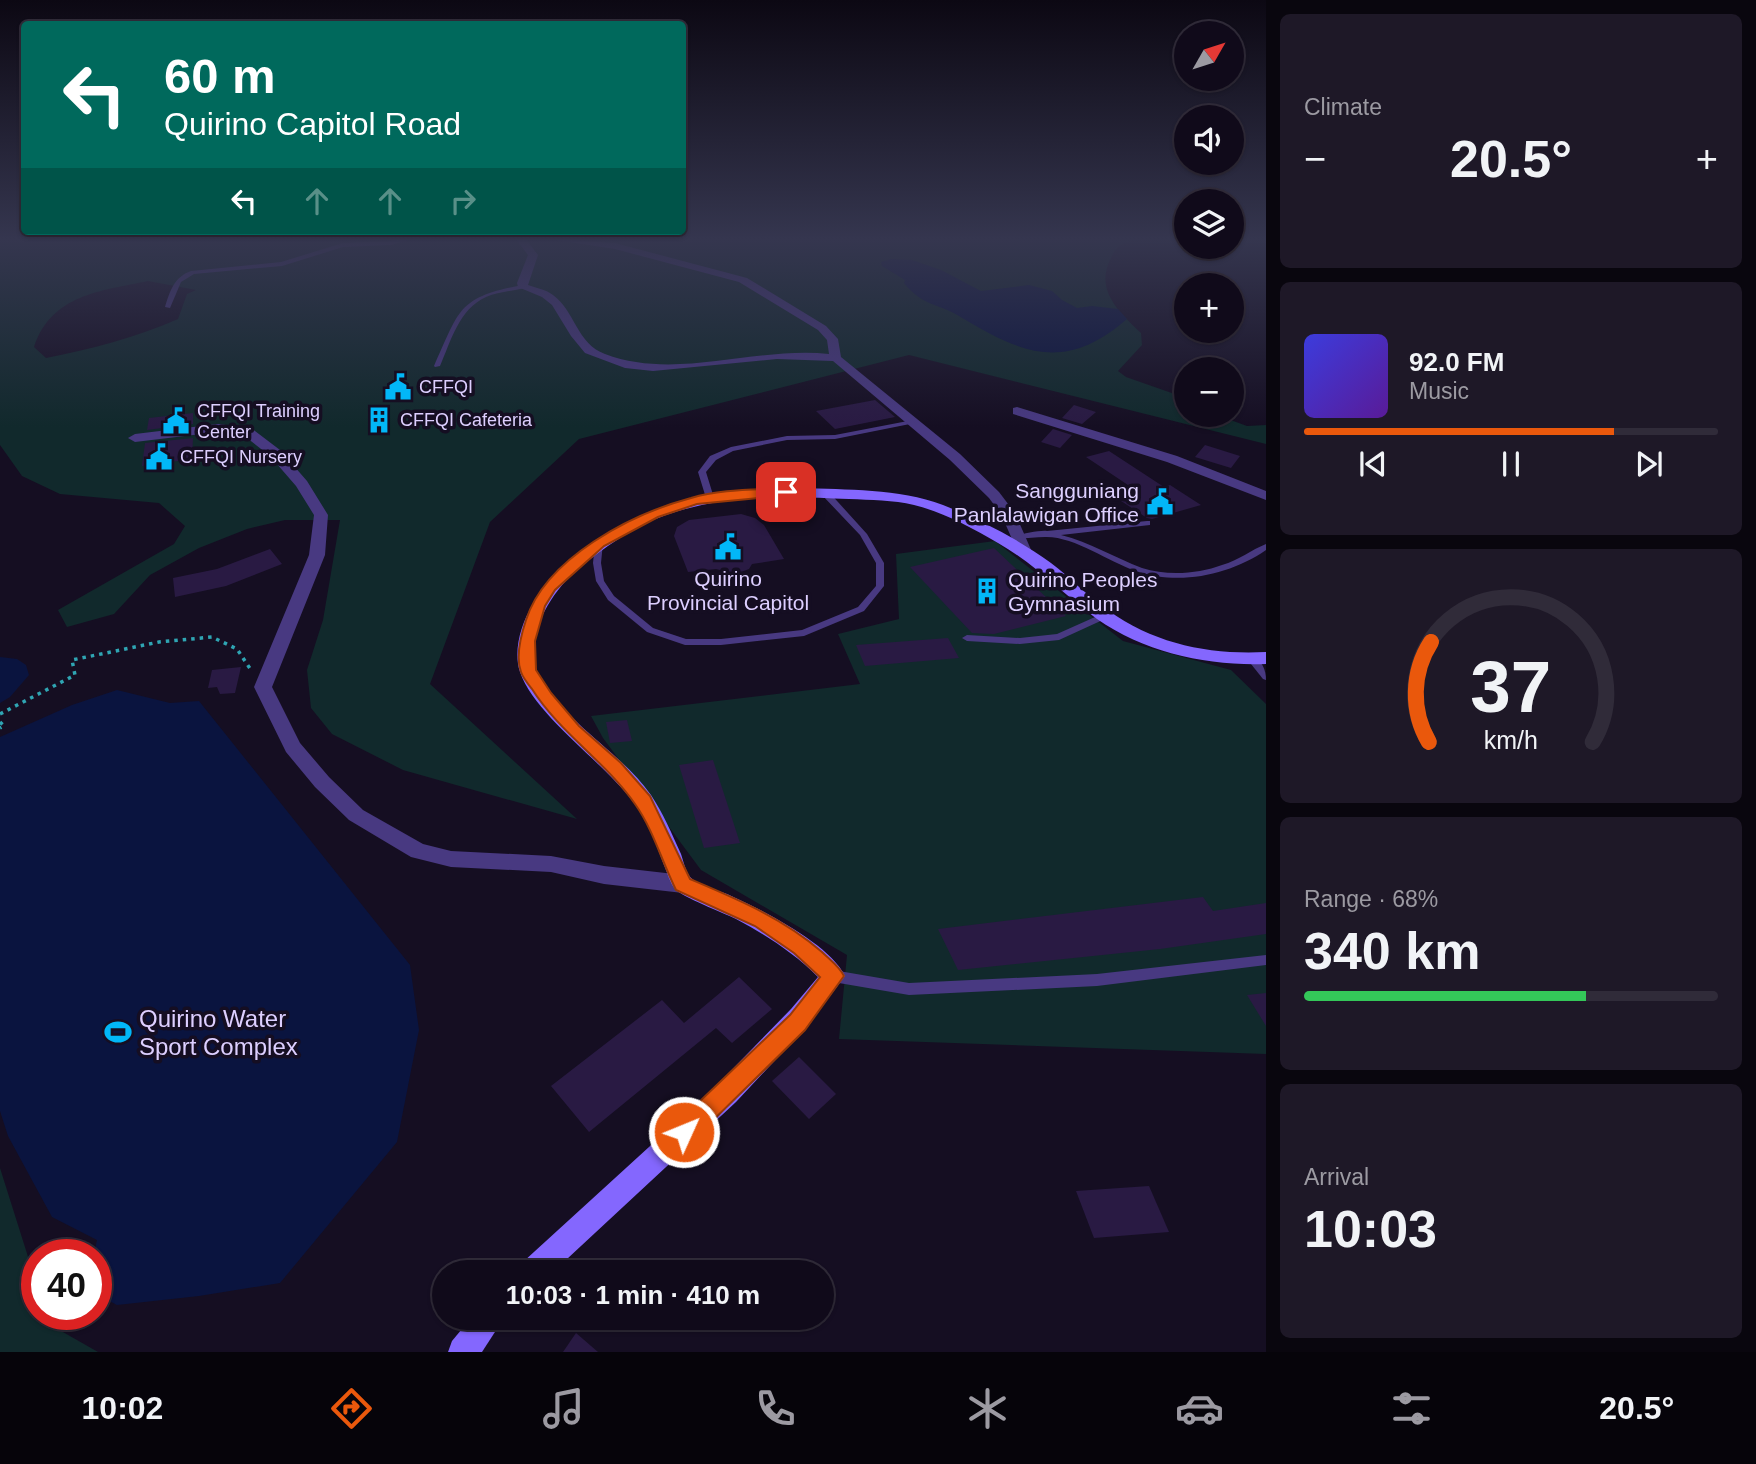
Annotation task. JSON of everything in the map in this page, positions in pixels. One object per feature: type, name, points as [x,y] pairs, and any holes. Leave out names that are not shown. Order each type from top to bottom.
[{"type":"street","points":[[552,301],[572,327],[579,344],[610,361],[648,366],[687,365],[777,354],[836,358],[994,495],[1008,513],[1021,544]]},
{"type":"street","points":[[778,301],[822,327],[832,339],[836,358]]},
{"type":"street","points":[[1017,411],[1172,460],[1266,496]]},
{"type":"street","points":[[135,438],[218,428],[246,432],[275,453],[302,484],[321,515],[317,555],[263,687],[293,747],[322,782],[356,815],[418,851],[451,859],[551,864],[604,875],[683,884],[762,920],[802,947],[833,976],[798,1023],[546,1260]]},
{"type":"street","points":[[683,884],[643,801],[615,768],[573,730],[545,697],[528,670],[527,641],[538,606],[549,587],[599,543],[665,510],[710,498],[786,492],[896,497],[932,506],[1021,544],[1104,616],[1148,640],[1215,657],[1259,659]]},
{"type":"street","points":[[463,1352],[480,1330]]},
{"type":"lane","points":[[168,307],[170,301]]},
{"type":"lane","points":[[437,366],[463,309],[472,301]]},
{"type":"lane","points":[[710,498],[702,472],[712,458],[731,449],[787,438],[835,437],[913,422]]},
{"type":"lane","points":[[599,543],[597,563],[600,581],[617,605],[650,629],[685,642],[721,642],[804,633],[861,609],[880,586],[880,562],[863,534],[825,493]]},
{"type":"lane","points":[[1021,544],[1042,533],[1147,523]]},
{"type":"lane","points":[[1042,533],[1090,545],[1140,570],[1186,575],[1226,567],[1258,553],[1266,546]]},
{"type":"lane","points":[[967,638],[1020,641],[1059,637],[1104,616]]},
{"type":"lane","points":[[1259,659],[1266,677]]},
{"type":"lane","points":[[833,976],[909,989],[1097,980],[1266,960]]},
{"type":"path","points":[[0,714],[75,674],[72,660],[159,642],[212,637],[237,649],[263,687]]},
{"type":"path","points":[[0,722],[4,726],[0,729]]},
{"type":"green space","points":[[0,301],[74,301],[53,316],[42,329],[34,347],[46,358],[96,347],[178,319],[184,301],[1112,301],[1141,333],[1142,345],[1118,371],[1126,377],[1174,394],[1174,421],[909,355],[579,439],[490,522],[430,684],[577,819],[403,770],[332,734],[311,708],[307,670],[323,620],[340,520],[285,520],[247,529],[199,548],[150,575],[114,614],[67,627],[58,610],[174,544],[185,526],[159,503],[60,494],[22,476],[0,445]]},
{"type":"green space","points":[[1266,425],[1266,444],[1198,427]]},
{"type":"green space","points":[[995,541],[1123,641],[1231,670],[1266,704],[1266,1054],[839,1039],[847,955],[701,870],[603,738],[591,716],[860,684],[838,634],[899,619],[896,554]]},
{"type":"green space","points":[[0,1168],[22,1239],[21,1330],[59,1330],[98,1352],[0,1352]]},
{"type":"shaded area","points":[[927,301],[1064,301],[1077,308],[1092,306],[1118,309],[1127,319],[1105,336],[1083,347],[1063,352],[1043,352],[1003,340]]},
{"type":"shaded area","points":[[0,657],[17,659],[26,665],[29,675],[10,697],[0,703]]},
{"type":"shaded area","points":[[117,690],[170,703],[199,701],[410,965],[419,1030],[397,1142],[280,1283],[199,1296],[117,1305],[112,1302],[112,1239],[95,1239],[52,1217],[8,1136],[0,1111],[0,737],[72,705]]},
{"type":"building","points":[[875,400],[895,417],[835,429],[816,411]]},
{"type":"building","points":[[1074,405],[1096,412],[1082,424],[1062,418]]},
{"type":"building","name":"CFFQI Training Center","points":[[193,413],[193,424],[147,430],[149,418]]},
{"type":"building","points":[[1053,429],[1072,435],[1060,448],[1041,442]]},
{"type":"building","name":"CFFQI Nursery","points":[[193,438],[192,459],[142,466],[145,443]]},
{"type":"building","points":[[1205,445],[1240,456],[1231,468],[1195,457]]},
{"type":"building","points":[[1109,451],[1164,487],[1170,485],[1201,505],[1152,519],[1147,518],[1118,499],[1140,493],[1086,457]]},
{"type":"building","name":"Quirino Provincial Capitol","points":[[741,514],[755,518],[764,525],[784,559],[752,564],[749,569],[736,574],[716,569],[688,572],[674,536],[677,527],[689,520]]},
{"type":"building","name":"Quirino Peoples Gymnasium","points":[[994,548],[1066,616],[994,634],[972,633],[910,567]]},
{"type":"building","points":[[270,549],[282,564],[226,586],[175,597],[173,578],[217,569]]},
{"type":"building","points":[[948,638],[959,658],[865,666],[856,645]]},
{"type":"building","points":[[241,667],[235,693],[220,694],[217,687],[208,688],[212,670]]},
{"type":"building","points":[[627,720],[632,741],[610,743],[606,722]]},
{"type":"building","points":[[713,760],[740,843],[704,848],[679,765]]},
{"type":"building","points":[[1203,897],[1213,911],[1266,903],[1266,934],[1160,949],[958,970],[938,929]]},
{"type":"building","points":[[739,977],[772,1009],[732,1043],[716,1028],[589,1132],[551,1086],[662,1000],[684,1023]]},
{"type":"building","points":[[1266,993],[1266,1026],[1247,995]]},
{"type":"building","points":[[799,1057],[836,1094],[809,1119],[772,1081]]},
{"type":"building","points":[[1149,1186],[1169,1232],[1094,1238],[1076,1191]]},
{"type":"building","points":[[576,1333],[598,1352],[563,1352]]},
{"type":"place","name":"CFFQI","points":[[398,387]]},
{"type":"place","name":"CFFQI Cafeteria","points":[[379,420]]},
{"type":"place","name":"CFFQI Training Center","points":[[176,421]]},
{"type":"place","name":"CFFQI Nursery","points":[[159,457]]},
{"type":"place","name":"Sangguniang Panlalawigan Office","points":[[1160,502]]},
{"type":"place","name":"Quirino Provincial Capitol","points":[[728,547]]},
{"type":"place","name":"Quirino Peoples Gymnasium","points":[[987,591]]},
{"type":"place","name":"Quirino Water Sport Complex","points":[[118,1032]]},
{"type":"route","points":[[684,1132],[798,1023],[833,976],[816,958],[762,920],[683,884],[643,801],[615,768],[573,730],[545,697],[528,670],[527,641],[538,606],[549,587],[599,543],[654,515],[694,500],[786,492]]}]
